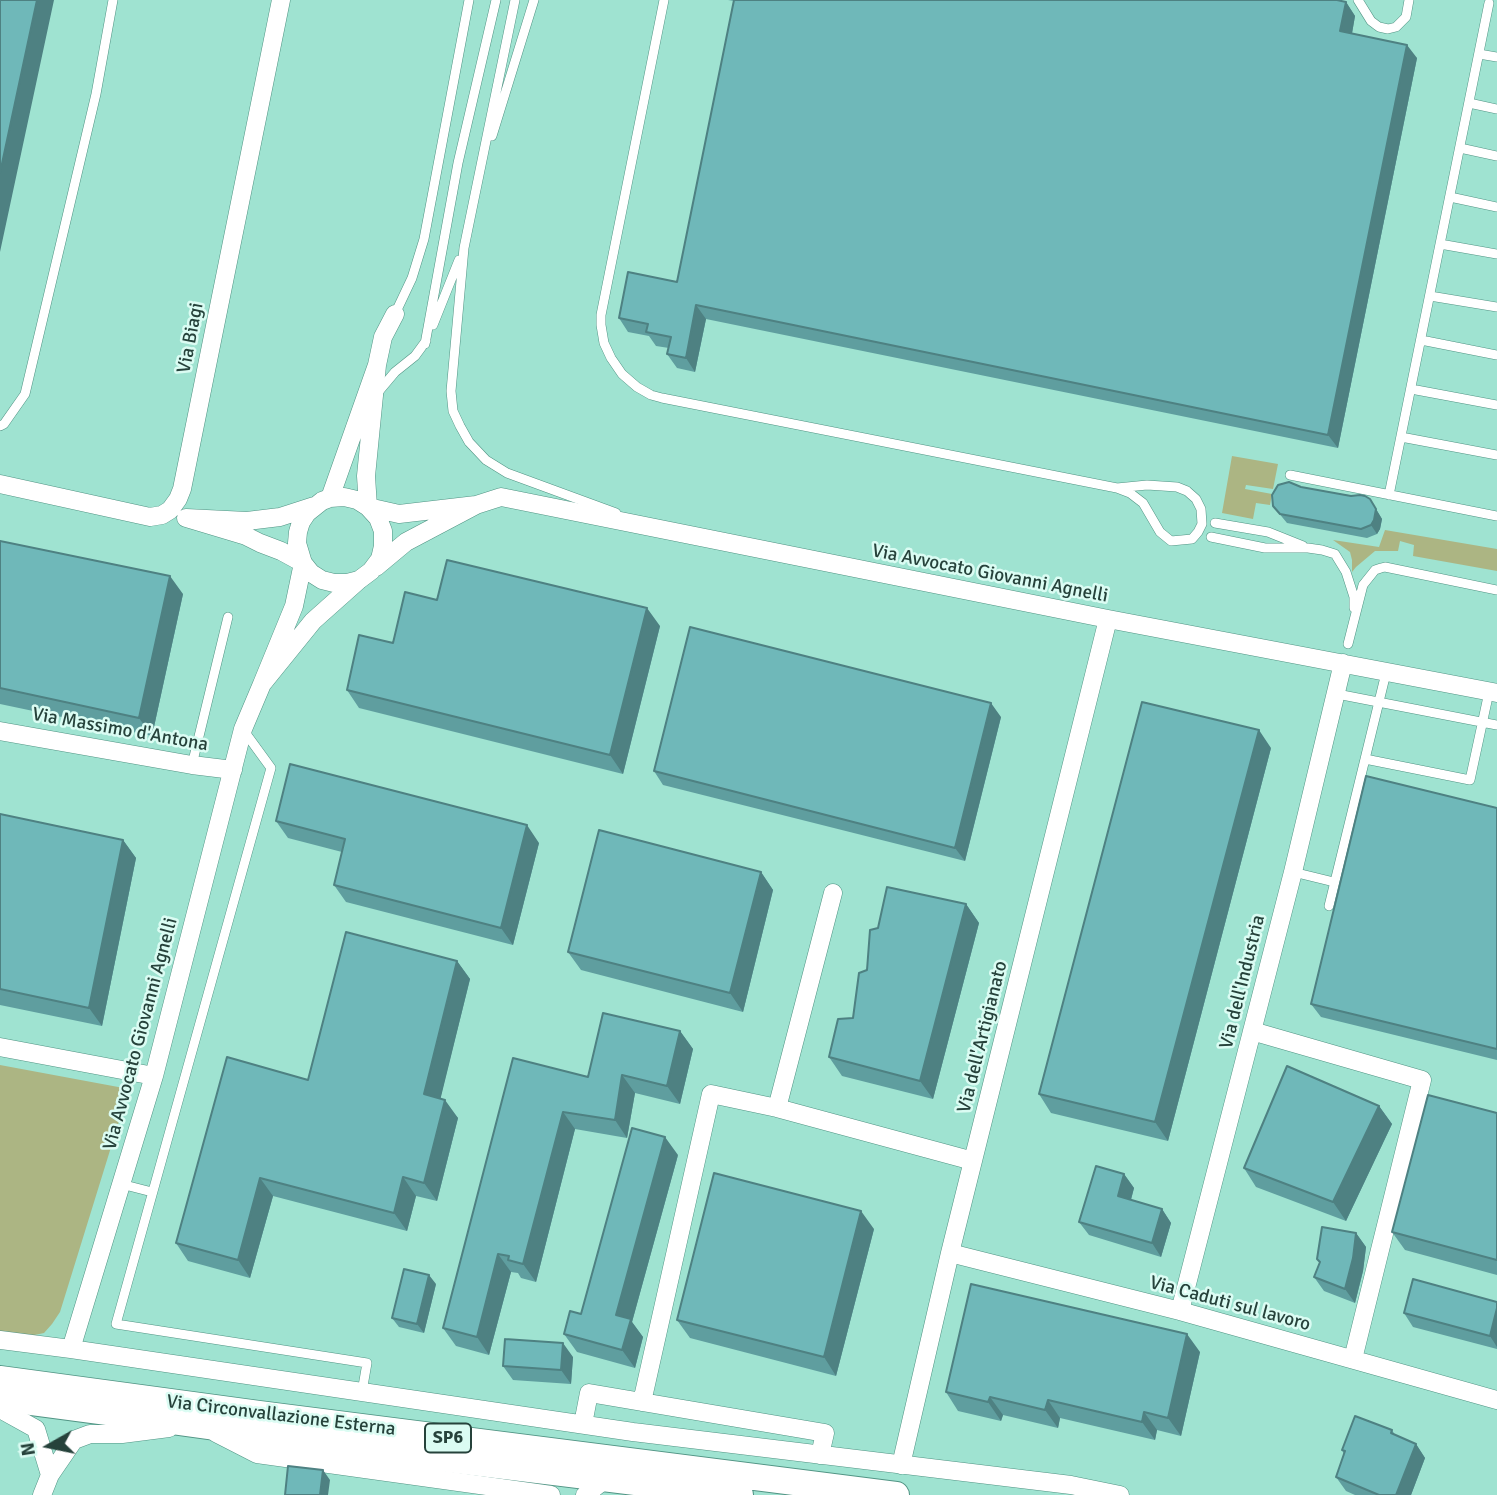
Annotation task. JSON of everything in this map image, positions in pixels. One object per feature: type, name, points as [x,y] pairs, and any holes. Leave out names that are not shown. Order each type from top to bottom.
[{"type":"main road","name":"Via Circonvallazione Esterna","points":[[0,1379],[896,1495]]},
{"type":"main road","name":"Via Circonvallazione Esterna","points":[[0,1398],[426,1457],[740,1495]]},
{"type":"street","name":"Via Biagi","points":[[162,515],[170,510],[182,489],[281,0]]},
{"type":"street","points":[[368,507],[366,476],[377,365],[383,337],[395,314]]},
{"type":"street","points":[[0,484],[150,517],[162,515],[188,519],[247,521],[280,517],[322,502],[344,497],[357,500],[368,507],[377,518],[383,531],[383,546],[380,559],[365,575],[347,583],[322,580],[311,573],[303,563],[297,543],[298,532],[307,513],[322,502],[377,365]]},
{"type":"street","name":"Via Avvocato Giovanni Agnelli","points":[[476,505],[500,497],[1493,693]]},
{"type":"street","points":[[368,507],[399,514],[476,505]]},
{"type":"street","points":[[262,684],[313,621],[365,575],[405,542],[476,505]]},
{"type":"street","points":[[188,519],[246,536],[303,563]]},
{"type":"street","name":"Via Avvocato Giovanni Agnelli","points":[[71,1349],[154,1076],[243,729],[294,606],[303,563]]},
{"type":"street","name":"Via dell'Artigianato","points":[[901,1465],[950,1253],[1108,619]]},
{"type":"street","name":"Via dell'Industria","points":[[1180,1311],[1293,872],[1343,663]]},
{"type":"street","name":"Via Massimo d'Antona","points":[[0,731],[233,770]]},
{"type":"street","points":[[777,1108],[833,893]]},
{"type":"street","points":[[1252,1031],[1422,1080],[1353,1359]]},
{"type":"street","points":[[0,1047],[154,1076]]},
{"type":"street","points":[[642,1402],[711,1094],[777,1108],[974,1161]]},
{"type":"street","name":"Via Caduti sul lavoro","points":[[950,1253],[1180,1311],[1497,1399]]},
{"type":"street","name":"Via Circonvallazione Esterna","points":[[0,1340],[583,1424],[1071,1485],[1120,1495]]},
{"type":"street","points":[[583,1424],[589,1393],[825,1433],[820,1455]]},
{"type":"street","points":[[0,1409],[36,1429],[50,1475],[42,1495]]},
{"type":"street","name":"Via Circonvallazione Esterna","points":[[50,1475],[74,1440],[90,1434],[122,1434],[198,1424],[257,1454],[551,1495]]},
{"type":"street","points":[[585,1495],[607,1478]]},
{"type":"lane","points":[[0,426],[25,394],[96,94],[113,0]]},
{"type":"lane","points":[[395,314],[412,278],[424,239],[469,0]]},
{"type":"lane","points":[[425,344],[458,163],[496,0]]},
{"type":"lane","points":[[515,0],[464,248],[450,391],[453,411],[469,442],[486,460],[507,473],[662,530]]},
{"type":"lane","points":[[478,181],[534,0]]},
{"type":"lane","points":[[664,0],[601,315],[604,342],[622,374],[637,387],[662,398],[1117,488],[1130,492],[1143,503],[1160,532],[1171,541],[1192,539],[1202,524],[1201,509],[1187,491],[1177,487],[1147,485],[1117,488]]},
{"type":"lane","points":[[1357,0],[1371,21],[1388,29],[1396,27],[1406,17],[1409,0]]},
{"type":"lane","points":[[1389,495],[1491,3]]},
{"type":"lane","points":[[1479,54],[1497,57]]},
{"type":"lane","points":[[1469,103],[1497,108]]},
{"type":"lane","points":[[1460,148],[1497,156]]},
{"type":"lane","points":[[1450,197],[1497,207]]},
{"type":"lane","points":[[1440,244],[1497,254]]},
{"type":"lane","points":[[372,415],[379,391],[425,344],[464,248]]},
{"type":"lane","points":[[1430,296],[1497,307]]},
{"type":"lane","points":[[1421,340],[1497,355]]},
{"type":"lane","points":[[1411,389],[1497,405]]},
{"type":"lane","points":[[1401,437],[1497,455]]},
{"type":"lane","points":[[1290,475],[1497,516]]},
{"type":"lane","points":[[1215,523],[1268,532],[1308,548]]},
{"type":"lane","points":[[1211,537],[1265,548],[1308,548],[1335,554],[1346,572],[1354,597],[1352,626]]},
{"type":"lane","points":[[1348,644],[1363,585],[1375,570],[1385,567],[1497,590]]},
{"type":"lane","points":[[192,765],[228,617]]},
{"type":"lane","points":[[1329,906],[1386,673]]},
{"type":"lane","points":[[1365,759],[1470,780],[1482,722],[1493,693]]},
{"type":"lane","points":[[1336,694],[1497,725]]},
{"type":"lane","points":[[243,729],[271,768],[116,1324],[367,1363],[362,1392]]},
{"type":"lane","points":[[1293,872],[1334,882]]},
{"type":"lane","points":[[121,1184],[152,1192]]},
{"type":"green space","points":[[1232,456],[1278,464],[1273,489],[1246,485],[1245,489],[1272,494],[1270,505],[1256,503],[1253,519],[1222,513]]},
{"type":"green space","points":[[1385,530],[1497,549],[1497,571],[1413,556],[1414,545],[1400,541],[1398,551],[1375,551],[1352,572],[1350,552],[1333,540],[1379,547]]},
{"type":"green space","points":[[0,1065],[129,1089],[60,1312],[44,1333],[30,1336],[0,1335]]},
{"type":"building","points":[[0,0],[37,0],[0,173]]},
{"type":"building","points":[[734,0],[1337,0],[1346,2],[1340,31],[1407,45],[1328,435],[696,305],[686,358],[667,354],[671,337],[646,332],[648,324],[619,318],[628,272],[677,282]]},
{"type":"building","points":[[1289,482],[1301,487],[1365,496],[1376,509],[1374,520],[1371,525],[1361,529],[1280,514],[1273,506],[1272,495],[1278,485]]},
{"type":"building","points":[[0,541],[170,576],[139,718],[0,688]]},
{"type":"building","points":[[447,560],[647,608],[610,755],[347,690],[359,635],[393,643],[405,592],[437,600]]},
{"type":"building","points":[[690,627],[991,703],[955,848],[654,771]]},
{"type":"building","points":[[1142,702],[1259,730],[1155,1122],[1039,1094]]},
{"type":"building","points":[[290,764],[527,825],[501,928],[334,885],[345,839],[276,821]]},
{"type":"building","points":[[1366,776],[1497,808],[1497,1049],[1311,1004]]},
{"type":"building","points":[[0,814],[123,840],[89,1008],[0,989]]},
{"type":"building","points":[[599,830],[761,872],[730,993],[568,952]]},
{"type":"building","points":[[887,887],[966,904],[920,1081],[829,1057],[838,1019],[853,1018],[859,973],[867,970],[870,930],[878,928]]},
{"type":"building","points":[[346,932],[457,961],[424,1094],[445,1100],[424,1183],[403,1177],[394,1213],[260,1178],[238,1260],[176,1243],[227,1057],[308,1080]]},
{"type":"building","points":[[603,1013],[680,1031],[667,1086],[622,1075],[615,1120],[563,1112],[523,1264],[508,1260],[509,1256],[498,1254],[477,1337],[443,1328],[513,1058],[588,1077]]},
{"type":"building","points":[[1287,1066],[1379,1106],[1333,1202],[1244,1168]]},
{"type":"building","points":[[1428,1095],[1497,1113],[1497,1260],[1392,1232]]},
{"type":"building","points":[[632,1128],[665,1137],[616,1315],[631,1319],[622,1350],[564,1334],[570,1311],[581,1314]]},
{"type":"building","points":[[1096,1166],[1124,1174],[1118,1196],[1162,1209],[1152,1243],[1079,1222]]},
{"type":"building","points":[[714,1173],[861,1211],[824,1357],[677,1320]]},
{"type":"building","points":[[1322,1227],[1356,1233],[1345,1289],[1314,1277],[1320,1262],[1317,1259]]},
{"type":"building","points":[[404,1269],[429,1275],[417,1324],[392,1318]]},
{"type":"building","points":[[1413,1279],[1497,1302],[1490,1336],[1404,1313]]},
{"type":"building","points":[[971,1284],[1187,1334],[1168,1418],[1144,1412],[1142,1422],[1048,1400],[1045,1410],[990,1397],[988,1402],[946,1392]]},
{"type":"building","points":[[505,1339],[563,1343],[561,1370],[503,1366]]},
{"type":"building","points":[[1355,1416],[1392,1430],[1391,1433],[1416,1444],[1396,1495],[1379,1495],[1336,1477],[1345,1451],[1342,1450]]},
{"type":"building","points":[[288,1466],[323,1470],[320,1495],[285,1495]]}]
